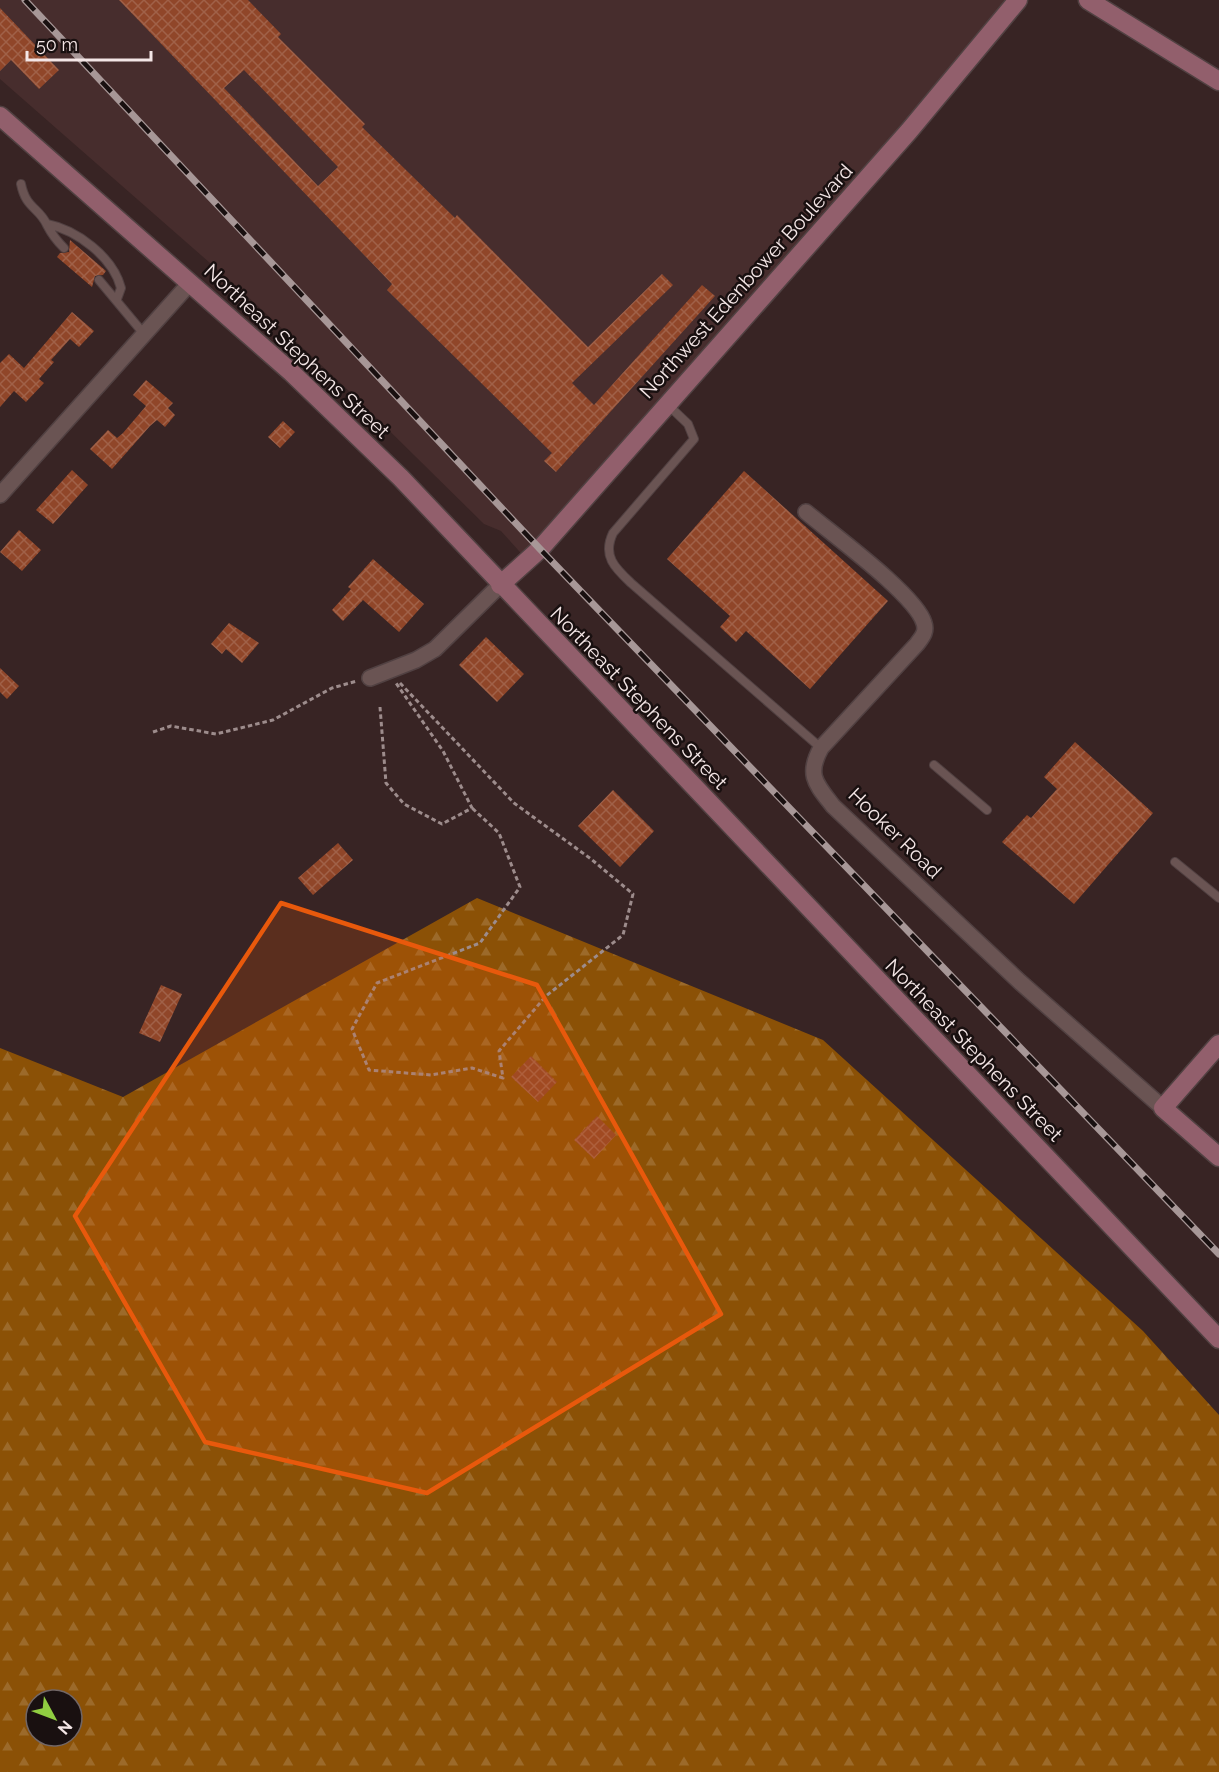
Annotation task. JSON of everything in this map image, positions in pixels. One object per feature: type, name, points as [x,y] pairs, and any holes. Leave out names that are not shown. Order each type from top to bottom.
[{"type":"main road","name":"Northwest Edenbower Boulevard","points":[[500,585],[540,549],[909,130],[1018,0]]},
{"type":"main road","points":[[1088,0],[1219,81]]},
{"type":"main road","name":"Northeast Stephens Street","points":[[0,116],[291,372],[400,478],[1219,1339]]},
{"type":"main road","points":[[1163,1108],[1219,1044]]},
{"type":"main road","name":"Hooker Road","points":[[1163,1108],[1219,1156]]},
{"type":"street","points":[[0,495],[190,283]]},
{"type":"street","name":"Hooker Road","points":[[806,512],[910,600],[925,625],[924,634],[917,644],[821,748],[814,759],[812,774],[833,807],[1020,982],[1163,1108]]},
{"type":"street","points":[[370,678],[435,649],[500,585]]},
{"type":"lane","points":[[21,184],[24,200],[47,224],[72,232],[112,267],[121,288],[117,299]]},
{"type":"lane","points":[[47,224],[49,233],[64,248]]},
{"type":"lane","points":[[99,280],[144,333]]},
{"type":"lane","points":[[667,404],[688,424],[694,439],[613,533],[608,543],[610,561],[631,583],[821,748]]},
{"type":"lane","points":[[934,765],[987,810]]},
{"type":"lane","points":[[1175,862],[1219,898]]},
{"type":"path","points":[[388,671],[514,803],[591,859],[633,894],[623,935],[546,996],[499,1051],[503,1078],[472,1068],[431,1076],[369,1070],[352,1029],[377,983],[480,943],[520,887],[499,833],[472,808],[444,751],[388,671]]},
{"type":"path","points":[[153,732],[171,726],[216,734],[273,720],[333,688],[370,678]]},
{"type":"path","points":[[380,706],[387,783],[404,804],[442,824],[472,808]]},
{"type":"highlighted area","points":[[281,903],[537,985],[721,1314],[427,1493],[205,1442],[75,1216]]},
{"type":"shaded area","points":[[0,0],[1017,0],[527,560],[501,531],[484,524],[349,391],[234,284],[0,79]]},
{"type":"green space","points":[[477,898],[823,1040],[1143,1331],[1219,1415],[1219,1772],[0,1772],[0,1048],[123,1097]]},
{"type":"building","points":[[119,0],[248,0],[281,34],[278,37],[365,124],[362,127],[455,218],[457,215],[588,347],[662,274],[673,285],[572,383],[594,405],[702,285],[715,296],[556,472],[544,461],[552,453],[387,290],[392,284]],"holes":[[[244,70],[338,167],[318,186],[224,88]]]},
{"type":"building","points":[[0,8],[59,70],[39,89],[11,60],[0,71]]},
{"type":"building","points":[[70,240],[106,271],[103,275],[95,276],[92,287],[57,257],[60,253],[69,252]]},
{"type":"building","points":[[72,312],[94,331],[79,347],[70,339],[51,360],[54,362],[39,379],[44,383],[26,402],[14,391],[0,407],[0,363],[9,354],[24,368]]},
{"type":"building","points":[[146,380],[173,403],[168,408],[175,415],[165,427],[157,420],[150,426],[112,469],[90,449],[108,430],[117,438],[146,406],[133,395]]},
{"type":"building","points":[[283,421],[295,432],[280,448],[268,437]]},
{"type":"building","points":[[72,470],[88,485],[53,524],[36,510]]},
{"type":"building","points":[[744,471],[888,601],[810,689],[746,631],[736,642],[720,627],[730,616],[667,559]]},
{"type":"building","points":[[19,530],[41,550],[22,571],[0,552]]},
{"type":"building","points":[[373,559],[424,604],[399,632],[363,600],[343,621],[332,610],[351,589],[348,587]]},
{"type":"building","points":[[229,623],[259,643],[242,663],[226,649],[222,654],[211,644]]},
{"type":"building","points":[[486,637],[524,674],[497,702],[459,665]]},
{"type":"building","points":[[0,668],[19,686],[7,699],[0,692]]},
{"type":"building","points":[[1075,742],[1153,813],[1074,904],[1002,842],[1027,815],[1031,818],[1057,789],[1044,777]]},
{"type":"building","points":[[613,790],[654,831],[620,867],[578,826]]},
{"type":"building","points":[[338,843],[353,860],[313,895],[298,878]]},
{"type":"building","points":[[161,985],[182,994],[160,1042],[139,1033]]},
{"type":"building","points":[[531,1056],[557,1082],[538,1102],[511,1077]]},
{"type":"building","points":[[597,1116],[616,1135],[594,1159],[574,1140]]},
{"type":"railway","points":[[25,0],[540,549],[1219,1254]]}]
